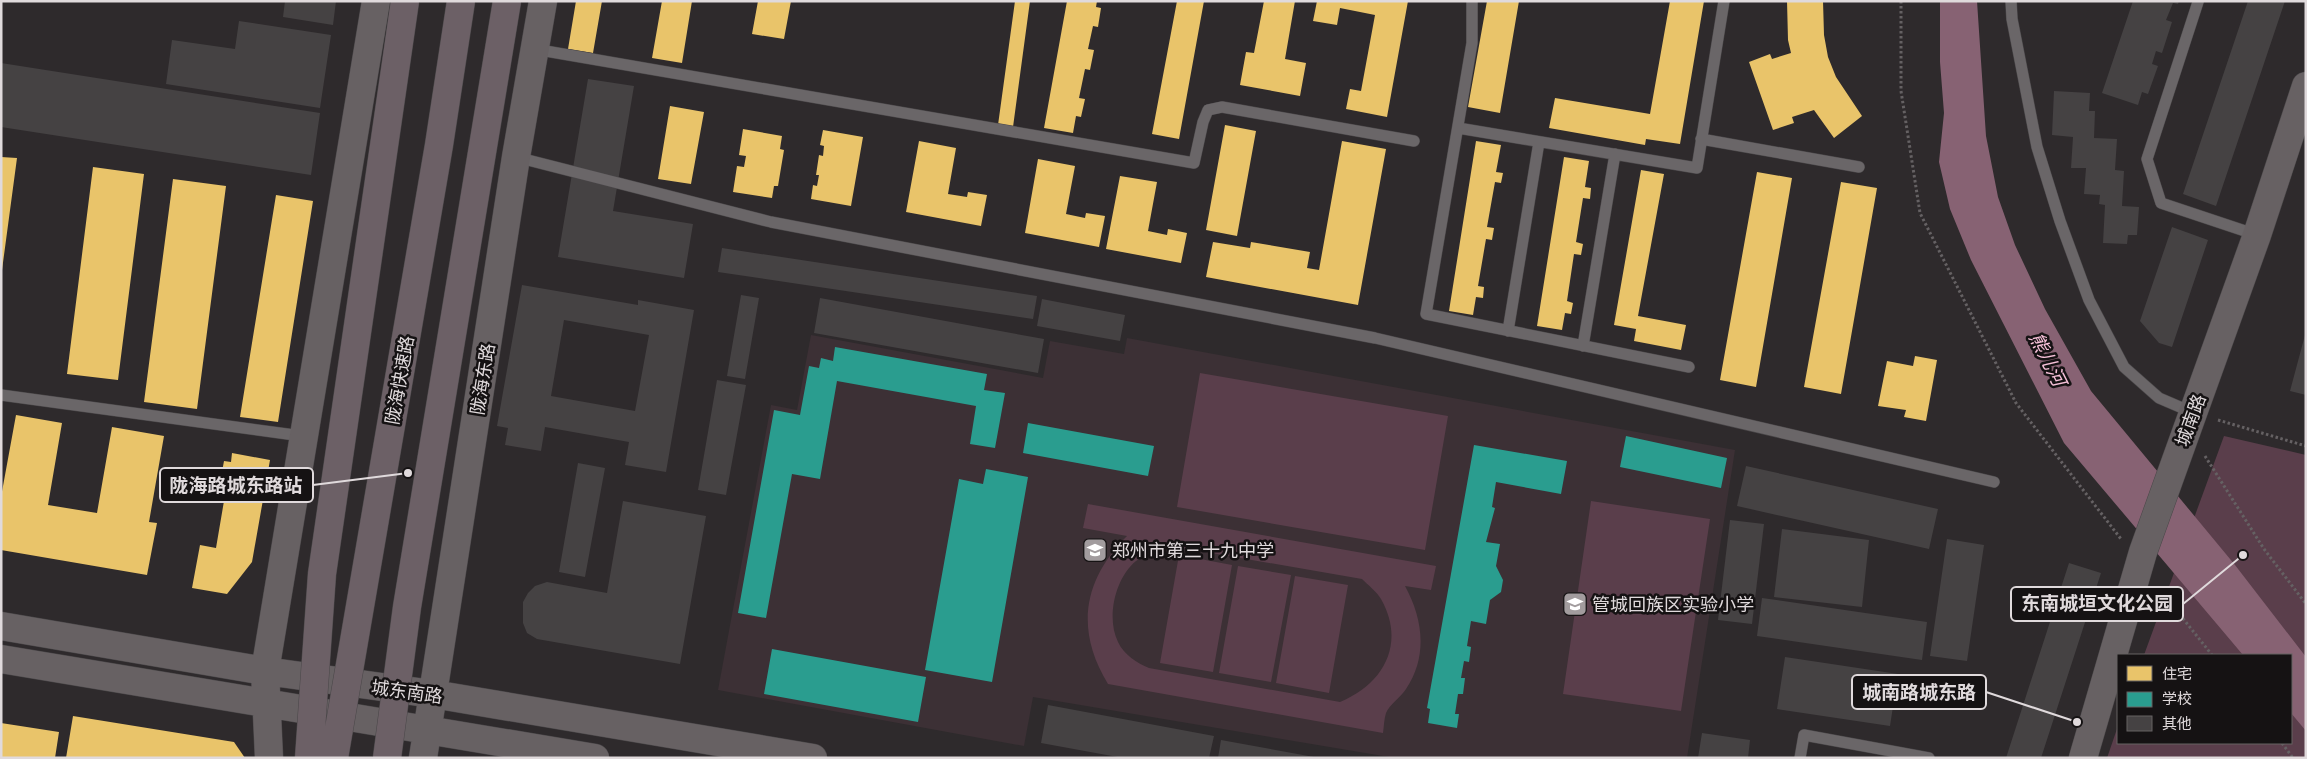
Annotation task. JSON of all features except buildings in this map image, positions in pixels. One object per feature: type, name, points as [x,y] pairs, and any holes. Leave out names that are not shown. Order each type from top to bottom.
[{"type":"highway","points":[[309,758],[322,574],[405,1]]},
{"type":"highway","name":"陇海快速路","points":[[334,758],[437,155],[461,1]]},
{"type":"highway","points":[[386,758],[407,606],[507,1]]},
{"type":"street","points":[[269,758],[268,703],[265,671],[302,436],[376,1]]},
{"type":"street","name":"陇海东路","points":[[423,758],[516,157],[543,1]]},
{"type":"street","name":"城南路","points":[[2084,758],[2141,558],[2257,235],[2306,86]]},
{"type":"street","name":"城东南路","points":[[1,626],[265,671],[433,694],[812,758]]},
{"type":"street","name":"城东南路","points":[[1,659],[595,758]]},
{"type":"lane","points":[[1472,1],[1472,43],[1426,314],[1689,367]]},
{"type":"lane","points":[[1458,128],[1696,168],[1724,1]]},
{"type":"lane","points":[[2011,1],[2012,19],[2038,147],[2060,221],[2089,300],[2124,367],[2159,398],[2190,420]]},
{"type":"lane","points":[[2198,2],[2147,159],[2161,203],[2257,235]]},
{"type":"lane","points":[[534,50],[1194,163],[1203,122],[1208,110],[1222,107],[1414,141]]},
{"type":"lane","points":[[1701,138],[1859,168]]},
{"type":"lane","points":[[1508,331],[1539,142]]},
{"type":"lane","points":[[1583,346],[1615,154]]},
{"type":"lane","points":[[516,157],[771,222],[1375,338],[1994,482]]},
{"type":"lane","points":[[1,395],[302,436]]},
{"type":"lane","points":[[1800,758],[1804,735],[1929,758]]},
{"type":"path","points":[[1900,1],[1901,92],[1920,213],[2016,403],[2141,558],[2211,654]]},
{"type":"path","points":[[2190,420],[2306,446]]},
{"type":"path","points":[[2190,420],[2264,549],[2306,604]]},
{"type":"path","points":[[2283,744],[2294,758]]},
{"type":"shaded area","name":"郑州市第三十九中学","points":[[811,335],[1043,378],[1050,341],[1124,354],[1127,338],[1735,450],[1687,758],[1395,758],[1033,697],[1024,746],[718,690],[771,405],[797,410]]},
{"type":"shaded area","points":[[1200,373],[1448,416],[1425,550],[1177,507]]},
{"type":"shaded area","points":[[2224,436],[2306,455],[2306,758],[2107,758],[2117,729],[2117,744],[2292,744],[2292,654],[2144,654]]},
{"type":"shaded area","points":[[1591,501],[1710,519],[1681,711],[1563,694]]},
{"type":"shaded area","points":[[1088,504],[1436,566],[1431,590],[1405,586],[1416,611],[1419,624],[1420,651],[1418,664],[1413,676],[1404,692],[1386,713],[1383,733],[1108,684],[1091,644],[1088,625],[1089,606],[1093,588],[1101,570],[1112,553],[1127,536],[1083,528]],"holes":[[[1171,546],[1362,579],[1379,596],[1388,615],[1391,646],[1379,673],[1355,694],[1340,702],[1149,668],[1127,655],[1114,632],[1113,610],[1118,588],[1123,577],[1129,568],[1140,558]]]},
{"type":"shaded area","points":[[1179,555],[1232,565],[1213,672],[1160,663]]},
{"type":"shaded area","points":[[1238,566],[1291,575],[1271,682],[1219,673]]},
{"type":"shaded area","points":[[1295,576],[1348,585],[1329,693],[1276,683]]},
{"type":"water","name":"熊儿河","points":[[1940,1],[1977,1],[1986,136],[1998,197],[2015,245],[2045,309],[2091,391],[2235,565],[2306,657],[2306,731],[2292,714],[2292,654],[2242,654],[2064,443],[1971,260],[1950,209],[1939,162],[1944,113],[1940,62]]},
{"type":"place","name":"陇海路城东路站","points":[[408,473]]},
{"type":"place","name":"郑州市第三十九中学","points":[[1095,550]]},
{"type":"place","name":"东南城垣文化公园","points":[[2243,555]]},
{"type":"place","name":"管城回族区实验小学","points":[[1575,604]]},
{"type":"place","name":"城南路城东路","points":[[2077,722]]}]
